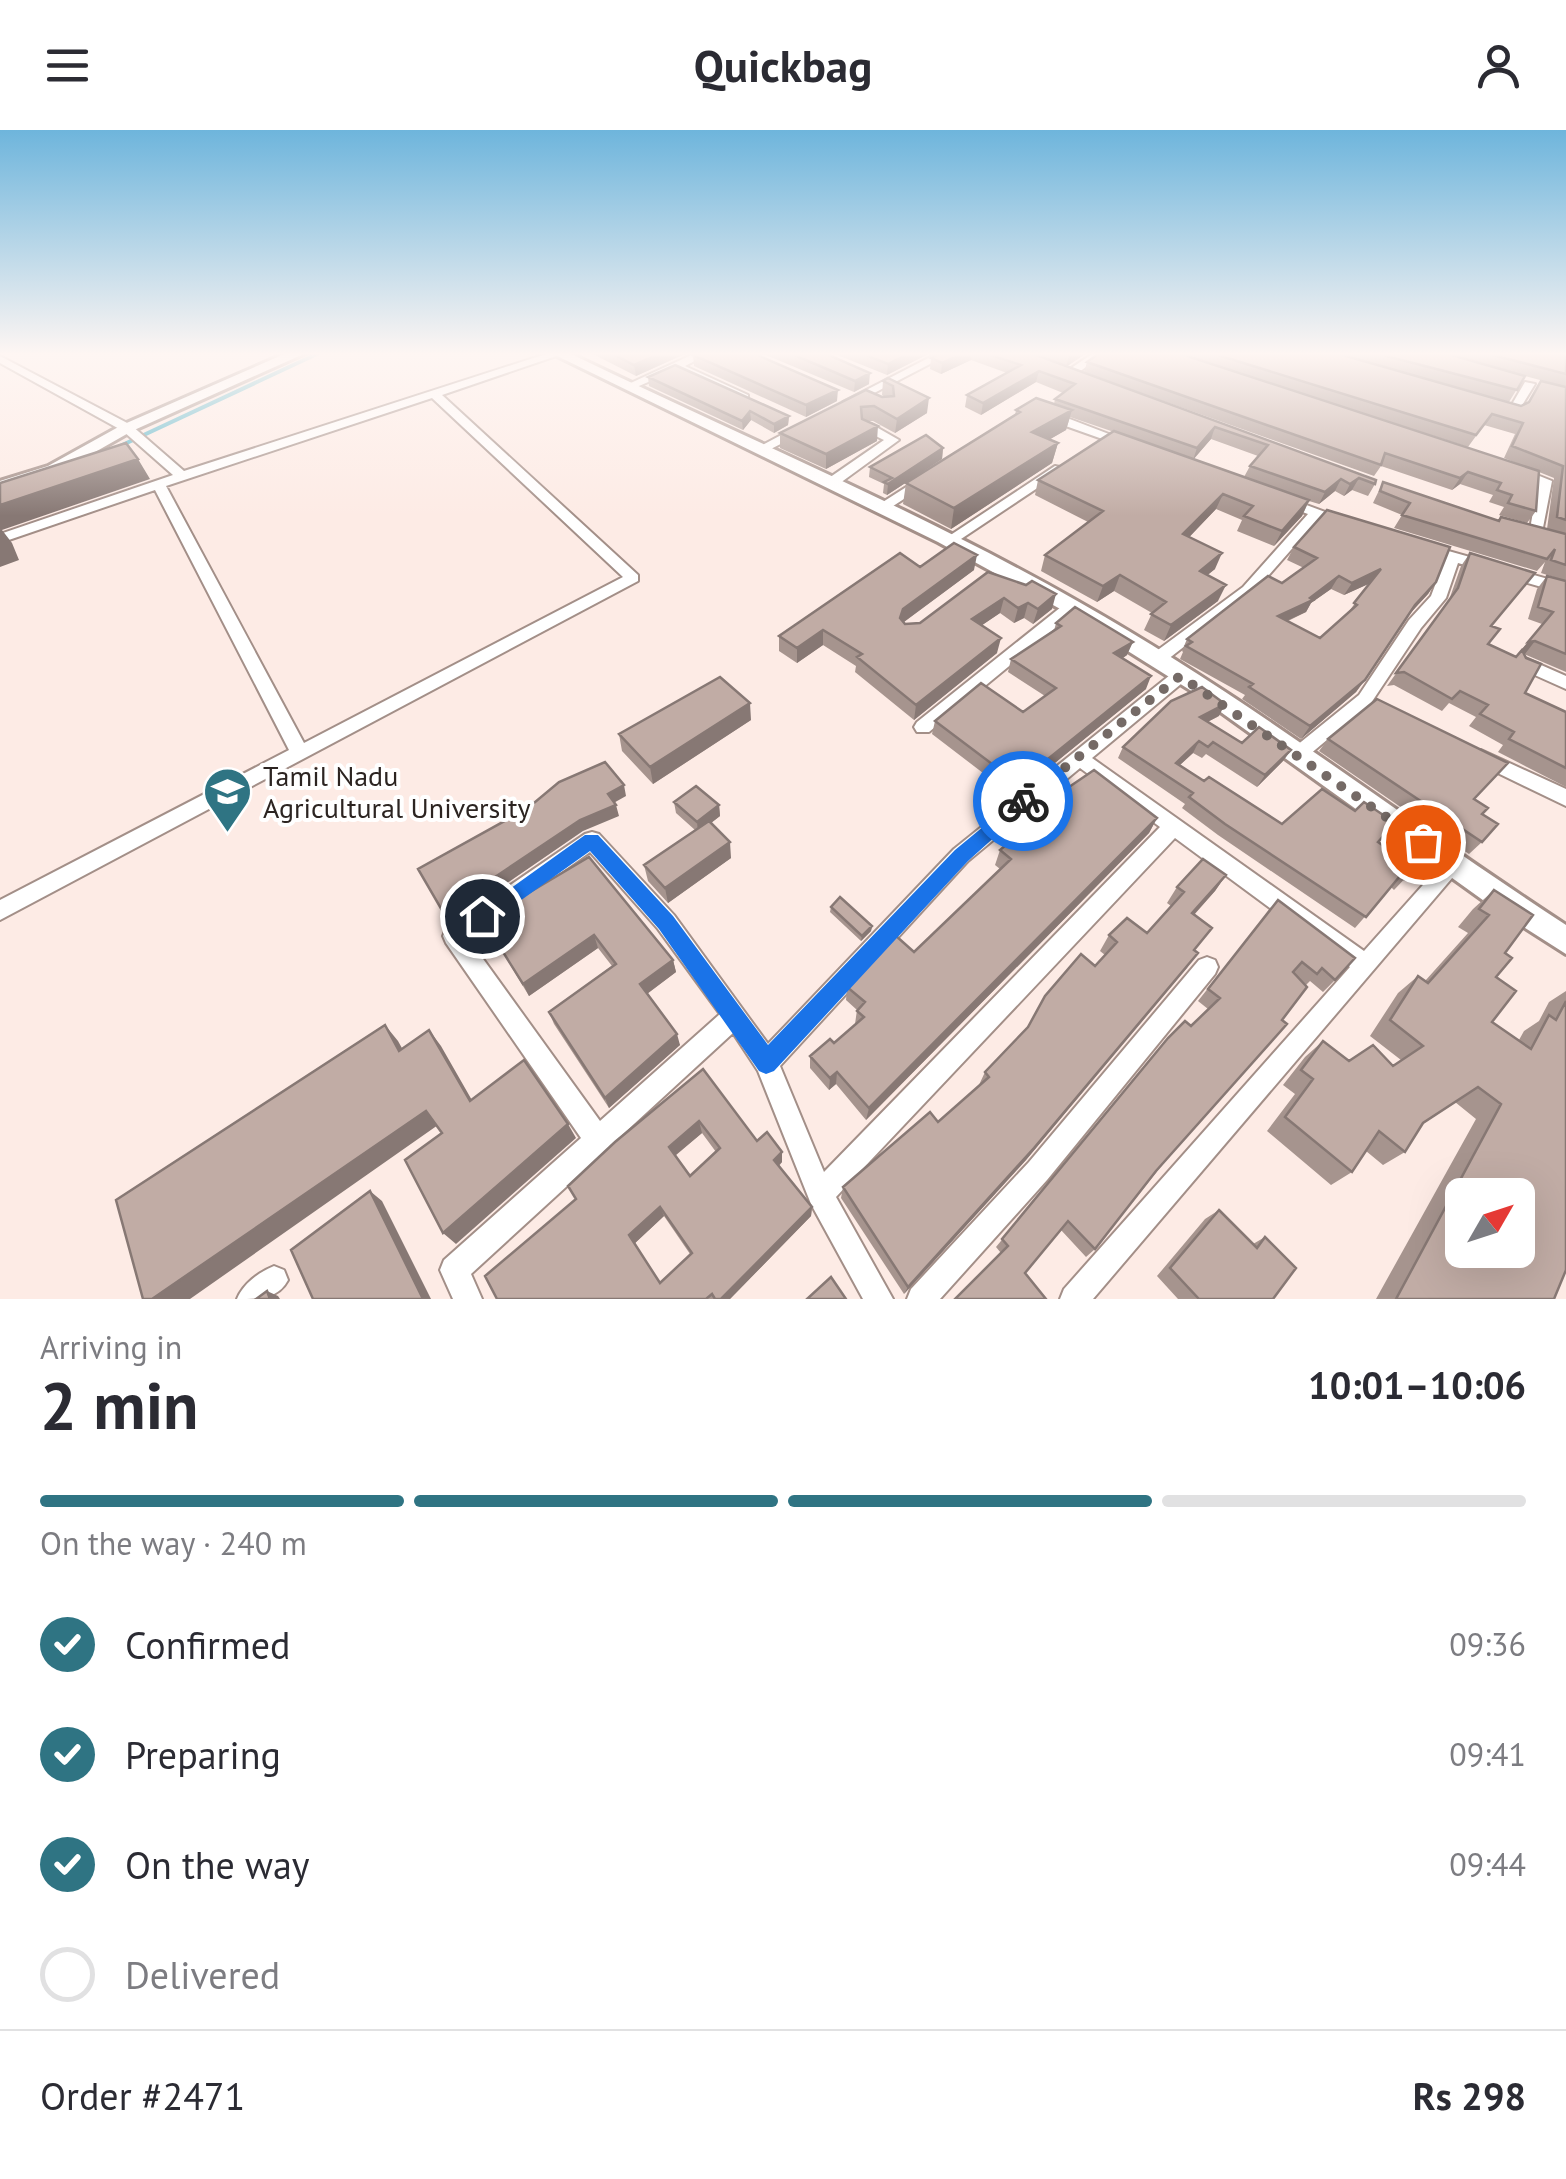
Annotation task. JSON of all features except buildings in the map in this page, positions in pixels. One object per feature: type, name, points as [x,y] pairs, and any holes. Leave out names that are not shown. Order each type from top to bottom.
[{"type":"street","points":[[84,407],[134,434],[182,476]]},
{"type":"street","points":[[0,487],[54,470],[190,407]]},
{"type":"street","points":[[0,539],[392,407]]},
{"type":"street","points":[[0,911],[633,578],[448,407]]},
{"type":"street","points":[[671,407],[882,507],[947,542],[989,572],[1071,606],[1156,659],[1566,941]]},
{"type":"street","points":[[1029,409],[1142,449]]},
{"type":"street","points":[[761,450],[806,425],[790,418]]},
{"type":"street","points":[[832,483],[894,440],[867,427]]},
{"type":"street","points":[[1093,446],[1108,437]]},
{"type":"street","points":[[1498,465],[1545,482],[1536,535]]},
{"type":"street","points":[[947,542],[1062,466]]},
{"type":"street","points":[[882,507],[931,474]]},
{"type":"street","points":[[159,484],[300,753]]},
{"type":"street","points":[[1261,492],[1359,526]]},
{"type":"street","points":[[1156,659],[1248,590],[1282,557],[1317,512]]},
{"type":"street","points":[[1517,530],[1551,539]]},
{"type":"street","points":[[1416,545],[1566,589]]},
{"type":"street","points":[[1296,756],[1373,703],[1415,624],[1438,598],[1453,557]]},
{"type":"street","points":[[923,727],[1071,606]]},
{"type":"street","points":[[1523,663],[1566,683]]},
{"type":"street","points":[[766,1063],[961,856],[1180,676]]},
{"type":"street","points":[[1464,748],[1566,798]]},
{"type":"street","points":[[1078,757],[1364,964]]},
{"type":"street","points":[[820,1194],[1174,826]]},
{"type":"street","points":[[599,1142],[454,936],[592,840],[666,922],[766,1063],[820,1194],[879,1299]]},
{"type":"street","points":[[1074,1299],[1454,864]]},
{"type":"street","points":[[920,1299],[1038,1171],[1207,967]]},
{"type":"street","points":[[468,1299],[454,1270],[735,1016]]},
{"type":"street","points":[[251,1299],[274,1280]]},
{"type":"waterway","points":[[118,447],[204,407]]},
{"type":"way so far","points":[[1023,801],[1180,676],[1423,842]]},
{"type":"place","name":"Tamil Nadu Agricultural University","points":[[228,834]]},
{"type":"route","points":[[482,916],[592,840],[666,922],[766,1063],[961,856],[1023,801]]}]
